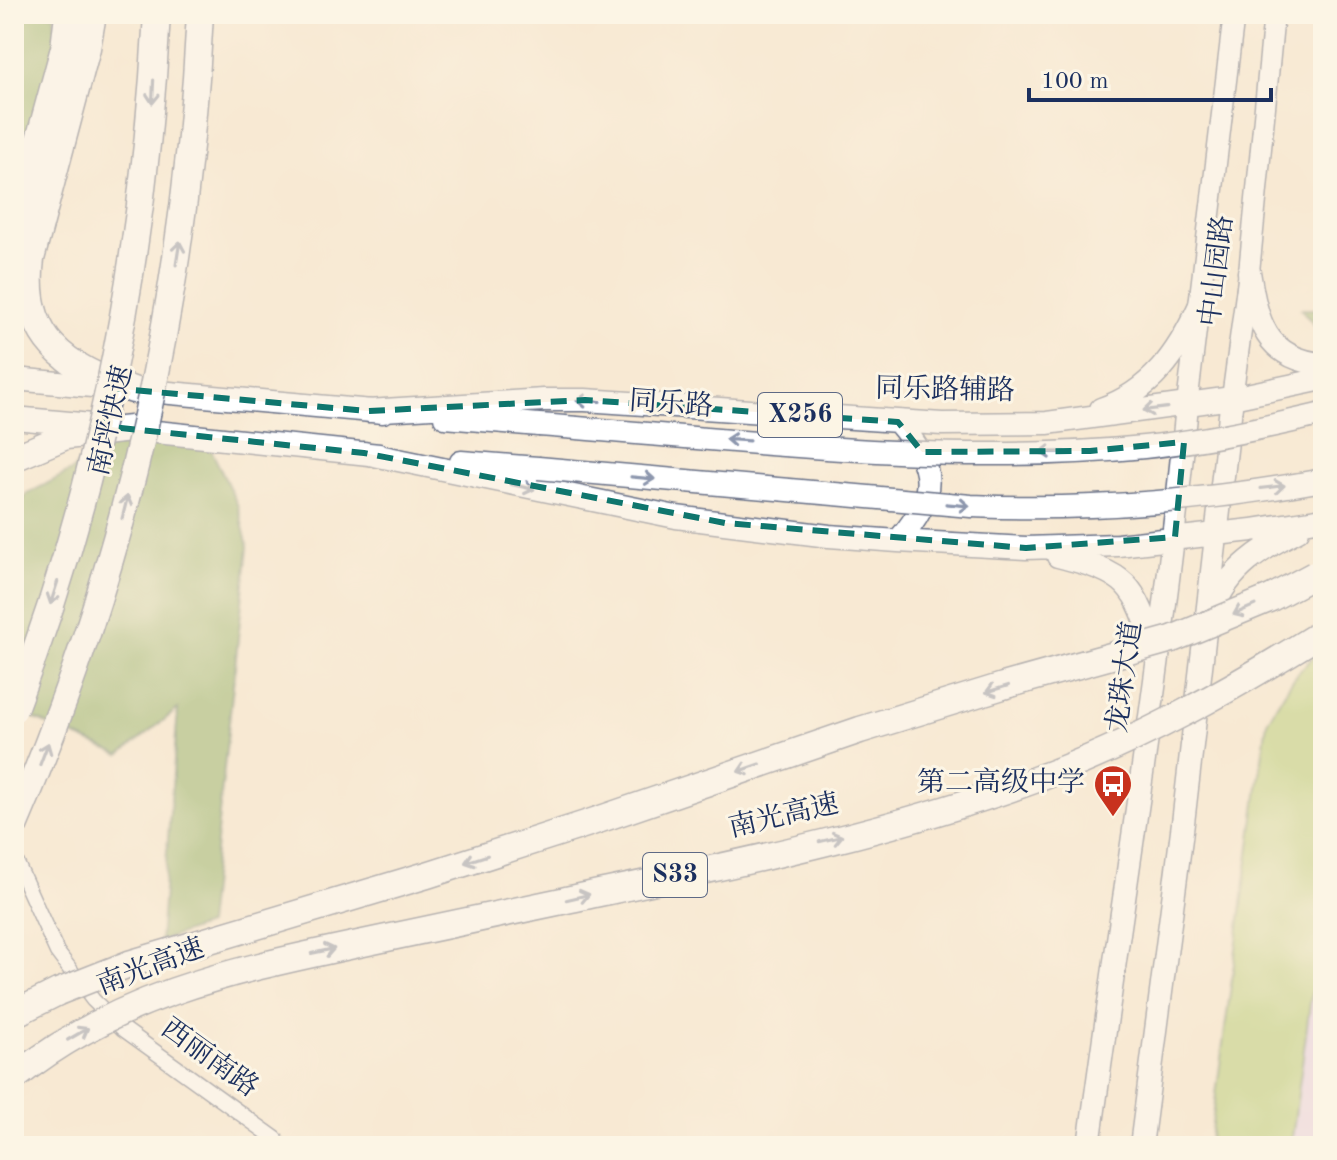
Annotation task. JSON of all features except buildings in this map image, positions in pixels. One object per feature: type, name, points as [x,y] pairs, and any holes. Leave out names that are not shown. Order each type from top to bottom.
[{"type":"highway","points":[[14,232],[64,48],[68,14]]},
{"type":"highway","points":[[93,14],[87,48],[31,259],[28,284],[37,321],[47,342],[59,355],[102,380],[133,390]]},
{"type":"highway","name":"南坪快速","points":[[14,709],[65,558],[108,399],[129,292],[141,205],[153,102],[157,14]]},
{"type":"highway","name":"南坪快速","points":[[14,826],[70,686],[99,603],[148,413],[185,207],[195,110],[200,14]]},
{"type":"highway","points":[[14,458],[66,436],[131,429]]},
{"type":"highway","name":"南光高速","points":[[14,1014],[58,992],[129,964],[589,823],[860,730],[1172,639],[1259,604],[1318,572]]},
{"type":"highway","name":"南光高速","points":[[14,1078],[66,1041],[109,1016],[150,997],[192,983],[280,960],[564,901],[813,844],[992,794],[1062,769],[1153,729],[1237,684],[1323,632]]},
{"type":"main road","name":"中山园路","points":[[1187,405],[1234,14]]},
{"type":"main road","name":"中山园路","points":[[1217,534],[1249,272],[1274,14]]},
{"type":"main road","points":[[1249,272],[1258,321],[1269,338],[1291,356],[1323,364]]},
{"type":"main road","points":[[1047,423],[1105,408],[1134,394],[1155,378],[1185,337],[1199,307]]},
{"type":"main road","name":"同乐路","points":[[14,379],[539,425],[894,451],[989,453],[1146,447],[1210,438],[1323,414]]},
{"type":"main road","name":"同乐路辅路","points":[[368,411],[585,400],[898,422],[1047,423],[1232,398],[1323,379]]},
{"type":"main road","name":"龙珠大道","points":[[1089,1146],[1159,660],[1175,537],[1187,405]]},
{"type":"main road","points":[[14,418],[364,453],[956,505],[1026,508],[1136,505],[1323,480]]},
{"type":"main road","points":[[898,422],[920,449],[929,478],[922,511],[898,541]]},
{"type":"main road","points":[[364,453],[639,511],[829,536],[898,541],[1026,548],[1118,545],[1322,519]]},
{"type":"main road","points":[[1201,660],[1208,623],[1227,582],[1255,554],[1322,519]]},
{"type":"main road","points":[[1141,1146],[1217,534]]},
{"type":"main road","points":[[1026,548],[1092,564],[1120,579],[1137,599],[1159,660]]},
{"type":"street","name":"西丽南路","points":[[14,857],[57,952],[74,977],[122,1028],[271,1136]]},
{"type":"highlighted area","points":[[110,388],[368,411],[585,400],[898,422],[922,452],[1090,451],[1184,442],[1175,537],[1026,548],[725,523],[364,453],[101,426]]},
{"type":"shaded area","points":[[1323,907],[1323,1146],[1291,1146]]},
{"type":"green space","points":[[14,14],[54,14],[57,46],[14,197]]},
{"type":"green space","points":[[1301,309],[1323,309],[1323,336]]},
{"type":"green space","points":[[97,437],[208,443],[238,506],[248,547],[207,925],[160,941],[178,709],[120,755],[14,710],[14,515],[27,494],[73,470]]},
{"type":"green space","points":[[1323,650],[1323,907],[1291,1146],[1209,1146],[1267,722],[1298,674]]},
{"type":"place","name":"第二高级中学","points":[[1113,818]]}]
